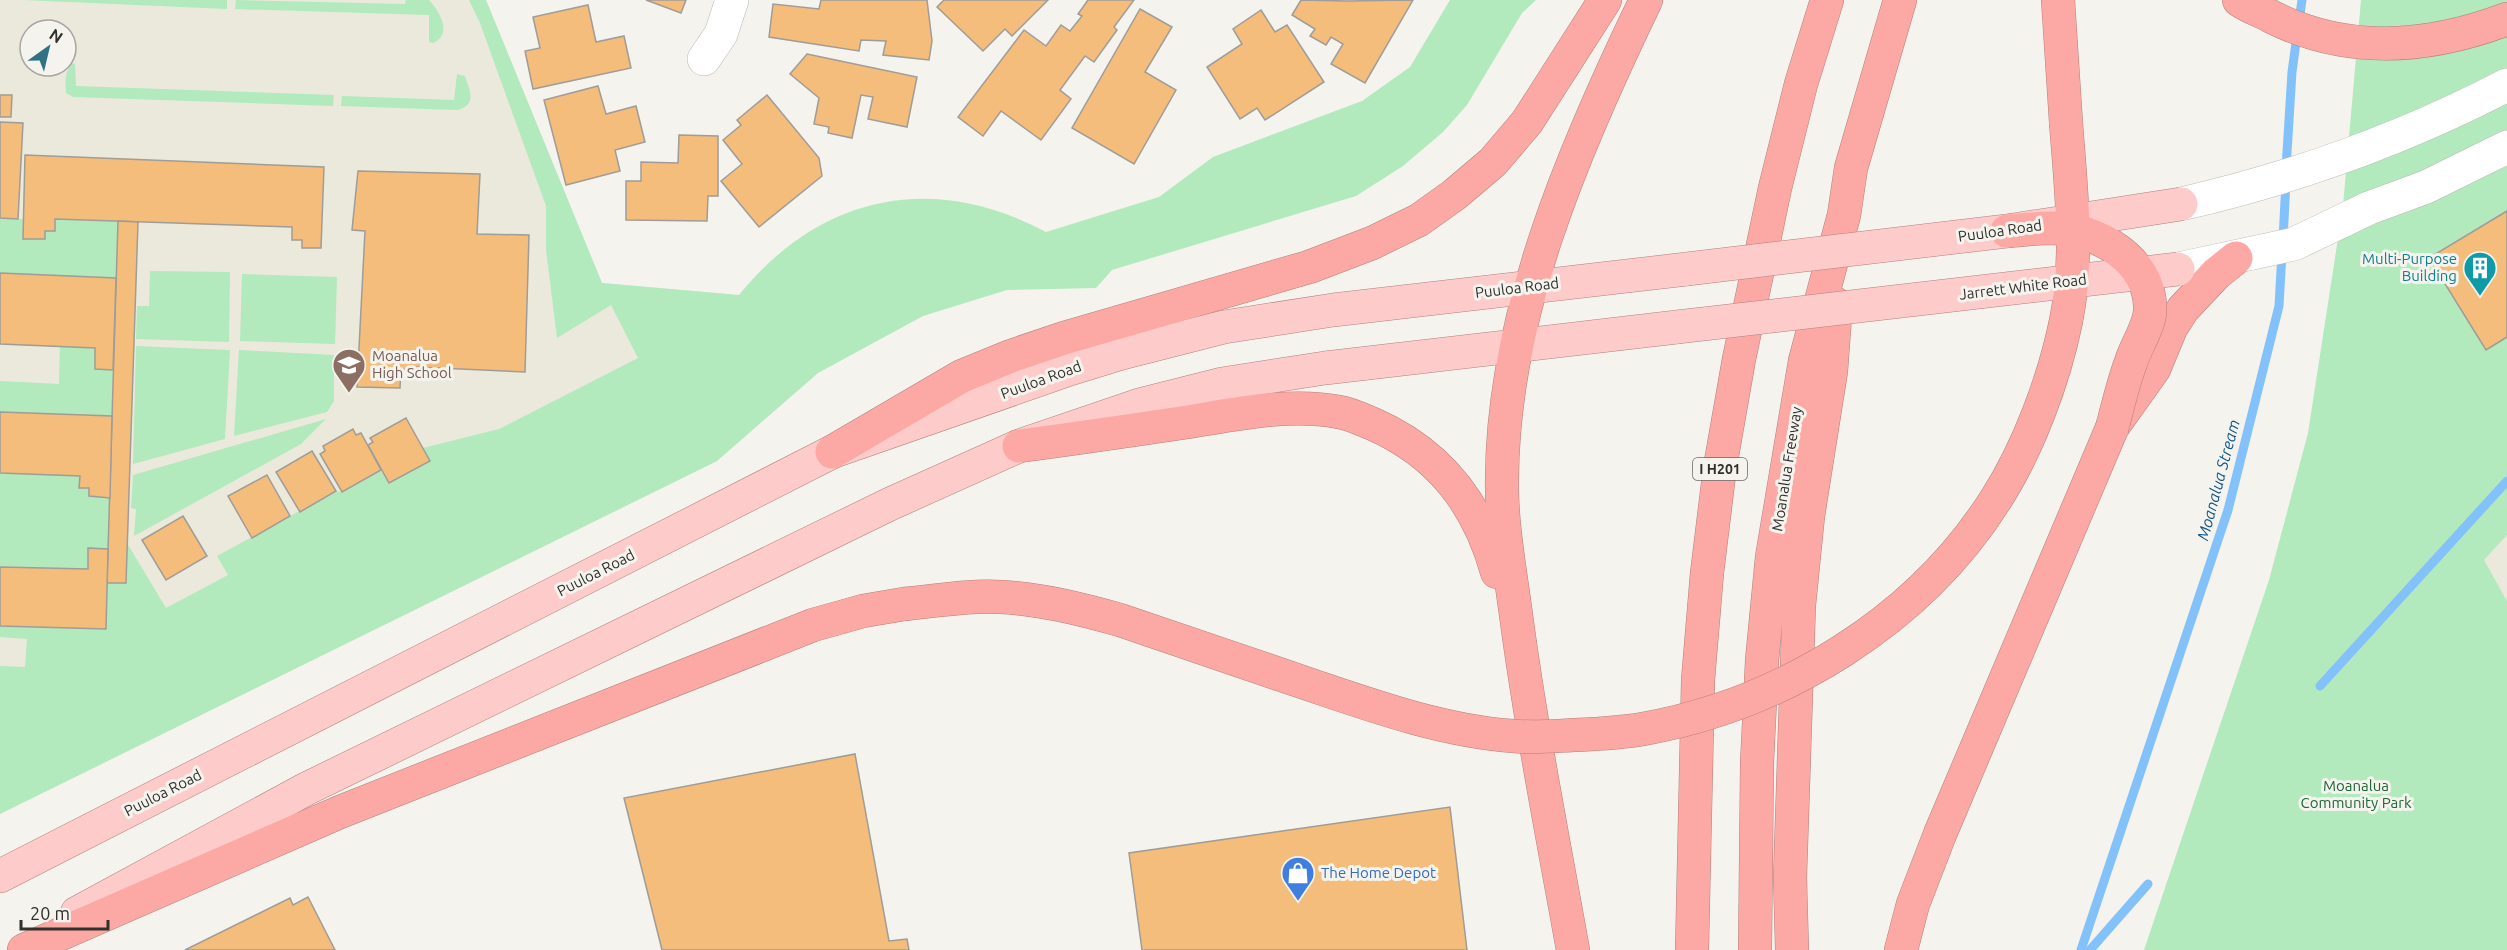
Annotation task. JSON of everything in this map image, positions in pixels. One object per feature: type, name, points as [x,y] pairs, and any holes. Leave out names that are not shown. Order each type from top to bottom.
[{"type":"highway","points":[[832,453],[962,376],[1002,360],[1064,338],[1309,267],[1372,243],[1419,220],[1454,195],[1493,162],[1527,122],[1605,0]]},
{"type":"highway","points":[[1573,950],[1522,663],[1505,532],[1502,479],[1509,388],[1517,344],[1542,249],[1584,134],[1646,0]]},
{"type":"highway","name":"I H201","points":[[1692,950],[1698,680],[1707,573],[1720,467],[1739,359],[1775,188],[1801,84],[1827,0]]},
{"type":"highway","name":"Moanalua Freeway","points":[[1755,950],[1757,763],[1762,660],[1772,557],[1805,361],[1844,215],[1851,168],[1900,0]]},
{"type":"highway","points":[[24,950],[340,812],[533,735],[813,625],[863,611],[904,604],[1000,597],[1085,610],[1421,721],[1513,736],[1590,734],[1643,729],[1735,704],[1779,687],[1866,635],[1942,568],[1971,535],[1997,498],[2037,414],[2053,369],[2072,287],[2072,224],[2058,0]]},
{"type":"highway","points":[[2239,0],[2296,29],[2327,38],[2355,42],[2388,44],[2419,41],[2451,36],[2507,19]]},
{"type":"highway","points":[[1792,950],[1790,878],[1799,605],[1808,516],[1830,371],[1844,215]]},
{"type":"highway","points":[[1901,950],[1913,904],[1940,834],[2112,428],[2130,362],[2150,314],[2147,290],[2140,273],[2114,247],[2079,232],[2054,228],[2007,231]]},
{"type":"highway","points":[[2112,428],[2154,369],[2171,328],[2183,309],[2216,273],[2236,258]]},
{"type":"highway","points":[[1019,446],[1255,412],[1297,409],[1340,412],[1394,433],[1424,452],[1463,494],[1484,534],[1495,563],[1522,663]]},
{"type":"main road","name":"Puuloa Road","points":[[0,876],[832,453],[1070,369],[1224,327],[1333,310],[2007,231],[2181,204]]},
{"type":"main road","name":"Jarrett White Road","points":[[1517,344],[2178,269]]},
{"type":"main road","points":[[8,950],[317,784],[890,504],[1019,446],[1139,405],[1222,384],[1325,368],[1517,344]]},
{"type":"street","points":[[704,59],[721,34],[732,0]]},
{"type":"street","points":[[2181,204],[2241,190],[2321,166],[2454,112],[2507,85]]},
{"type":"street","name":"Jarrett White Road","points":[[2178,269],[2294,244],[2369,208],[2426,187],[2507,147]]},
{"type":"shaded area","name":"Moanalua High School","points":[[0,0],[486,0],[602,283],[729,294],[717,461],[0,814]]},
{"type":"shaded area","points":[[2507,535],[2507,601],[2484,560]]},
{"type":"green space","points":[[23,0],[227,0],[227,9]]},
{"type":"green space","points":[[236,0],[405,4],[406,0],[429,0],[443,23],[443,29],[439,39],[433,43],[429,42],[429,15],[235,9]]},
{"type":"green space","points":[[469,0],[486,0],[602,283],[739,295],[771,261],[805,234],[842,215],[880,203],[920,199],[961,202],[1003,213],[1046,232],[1159,197],[1213,157],[1362,101],[1410,67],[1450,0],[1536,0],[1522,13],[1467,105],[1443,132],[1403,166],[1356,196],[1112,270],[1096,288],[1007,290],[923,316],[818,373],[717,461],[0,814],[0,666],[25,667],[27,639],[0,637],[0,626],[107,583],[126,583],[127,543],[166,608],[228,575],[217,556],[336,491],[342,492],[381,470],[389,483],[429,461],[423,448],[499,429],[638,358],[611,305],[557,338],[546,250],[546,206],[480,23]]},
{"type":"green space","name":"Moanalua Community Park","points":[[2361,0],[2507,0],[2507,535],[2484,560],[2507,601],[2507,950],[2144,950],[2269,580],[2308,433],[2343,206]]},
{"type":"green space","points":[[457,74],[465,76],[470,97],[468,104],[458,110],[341,106],[342,96],[454,100]]},
{"type":"green space","points":[[67,78],[76,78],[76,86],[334,95],[333,106],[73,97],[66,93]]},
{"type":"green space","points":[[0,218],[23,219],[23,239],[44,239],[45,231],[55,231],[55,219],[118,221],[116,278],[0,273]]},
{"type":"green space","points":[[150,271],[230,272],[229,342],[136,339],[137,306],[149,306]]},
{"type":"green space","points":[[242,274],[337,277],[335,344],[240,341]]},
{"type":"green space","points":[[60,346],[95,348],[95,369],[113,370],[112,416],[0,412],[0,381],[59,384]]},
{"type":"green space","points":[[136,346],[230,350],[225,439],[133,464]]},
{"type":"green space","points":[[239,350],[334,355],[334,401],[327,412],[234,436]]},
{"type":"green space","points":[[326,419],[301,444],[134,536],[136,509],[131,508],[133,475]]},
{"type":"green space","points":[[0,473],[80,476],[79,488],[89,488],[89,496],[110,498],[108,549],[88,549],[88,569],[0,567]]},
{"type":"building","points":[[646,0],[686,0],[681,13]]},
{"type":"building","points":[[821,0],[927,0],[932,41],[929,60],[883,55],[886,41],[861,40],[859,51],[769,37],[773,4],[819,9]]},
{"type":"building","points":[[944,0],[1048,0],[1012,36],[1005,29],[983,51],[937,7]]},
{"type":"building","points":[[1088,0],[1134,0],[1114,27],[1117,30],[1094,62],[1085,56],[1060,90],[1071,99],[1041,140],[1001,111],[983,136],[958,117],[1024,30],[1046,46],[1061,25],[1070,31],[1082,16],[1078,14]]},
{"type":"building","points":[[1301,0],[1413,0],[1365,83],[1331,64],[1343,44],[1331,37],[1326,45],[1310,36],[1315,29],[1292,15]]},
{"type":"building","points":[[588,5],[596,42],[624,36],[631,68],[533,89],[525,51],[540,48],[533,17]]},
{"type":"building","points":[[1140,9],[1172,27],[1145,72],[1176,90],[1134,164],[1072,128]]},
{"type":"building","points":[[1261,10],[1275,32],[1287,25],[1324,82],[1265,120],[1257,108],[1240,119],[1207,67],[1242,44],[1233,29]]},
{"type":"building","points":[[807,54],[917,77],[907,127],[868,119],[873,97],[861,95],[852,138],[828,133],[829,127],[814,124],[819,98],[790,74]]},
{"type":"building","points":[[598,86],[606,114],[636,106],[645,142],[615,150],[620,171],[566,185],[544,100]]},
{"type":"building","points":[[0,95],[12,95],[11,117],[0,117]]},
{"type":"building","points":[[767,95],[819,158],[822,176],[759,227],[721,181],[742,164],[723,140],[741,125],[737,120]]},
{"type":"building","points":[[0,122],[23,123],[18,219],[0,218]]},
{"type":"building","points":[[679,135],[718,136],[718,196],[708,196],[707,221],[626,220],[626,181],[641,181],[641,162],[678,163]]},
{"type":"building","points":[[25,155],[324,167],[321,248],[302,248],[302,240],[292,240],[292,227],[55,219],[55,231],[45,231],[45,239],[23,239]]},
{"type":"building","points":[[358,171],[480,174],[477,234],[529,235],[525,372],[417,367],[417,371],[401,369],[400,388],[357,387],[365,231],[352,230]]},
{"type":"building","name":"Multi-Purpose Building","points":[[2507,211],[2507,337],[2486,350],[2429,258]]},
{"type":"building","points":[[118,221],[138,222],[126,583],[107,583]]},
{"type":"building","points":[[0,273],[116,278],[113,370],[95,369],[95,348],[0,344]]},
{"type":"building","points":[[0,412],[112,416],[110,498],[89,496],[89,488],[79,488],[80,476],[0,473]]},
{"type":"building","points":[[406,418],[430,461],[389,483],[368,445],[373,442],[370,438]]},
{"type":"building","points":[[353,429],[356,435],[361,433],[381,470],[342,492],[320,454],[325,451],[323,446]]},
{"type":"building","points":[[312,451],[336,491],[300,512],[276,472]]},
{"type":"building","points":[[267,475],[290,516],[252,538],[228,496]]},
{"type":"building","points":[[183,516],[207,556],[166,580],[142,540]]},
{"type":"building","points":[[88,548],[108,549],[106,629],[0,626],[0,567],[88,569]]},
{"type":"building","points":[[855,754],[889,941],[907,939],[909,950],[662,950],[624,798]]},
{"type":"building","name":"The Home Depot","points":[[1450,807],[1467,950],[1142,950],[1129,853]]},
{"type":"building","points":[[308,897],[335,950],[185,950],[290,898],[293,905]]},
{"type":"waterway","name":"Moanalua Stream","points":[[2299,21],[2302,0]]},
{"type":"waterway","name":"Moanalua Stream","points":[[2286,168],[2292,72],[2297,35]]},
{"type":"waterway","name":"Moanalua Stream","points":[[2283,240],[2286,181]]},
{"type":"waterway","name":"Moanalua Stream","points":[[2081,950],[2228,510],[2279,306],[2282,253]]},
{"type":"waterway","points":[[2320,686],[2507,481]]},
{"type":"waterway","points":[[2090,950],[2148,884]]},
{"type":"place","name":"Multi-Purpose Building","points":[[2480,297]]},
{"type":"place","name":"Moanalua High School","points":[[349,394]]},
{"type":"place","name":"The Home Depot","points":[[1298,902]]}]
